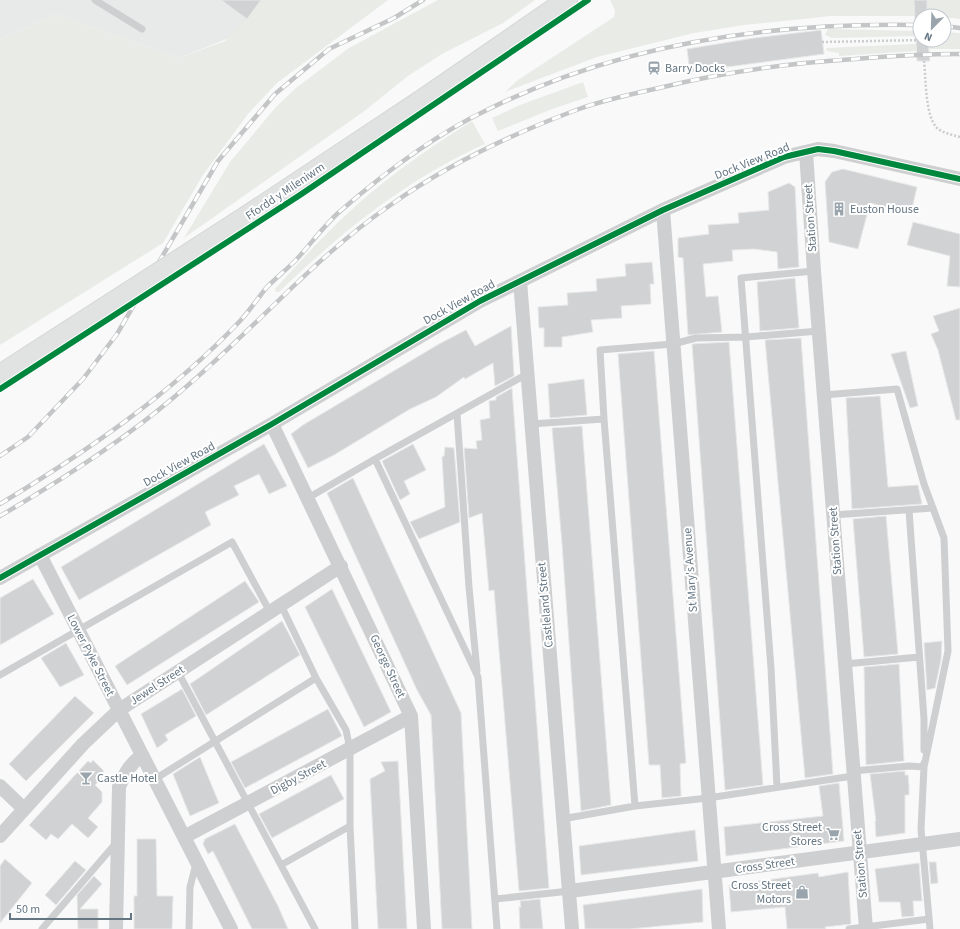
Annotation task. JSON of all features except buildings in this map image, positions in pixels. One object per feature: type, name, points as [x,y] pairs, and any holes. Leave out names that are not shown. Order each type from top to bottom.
[{"type":"street","name":"Ffordd y Mileniwm","points":[[0,375],[247,216],[416,104],[567,0]]},
{"type":"street","name":"Dock View Road","points":[[0,578],[272,424],[480,300],[663,210],[784,157],[818,149],[851,154],[960,179]]},
{"type":"street","name":"Station Street","points":[[806,152],[866,928]]},
{"type":"street","name":"St Mary's Avenue","points":[[663,210],[713,872],[719,929]]},
{"type":"street","name":"Castleland Street","points":[[520,281],[572,929]]},
{"type":"street","name":"George Street","points":[[272,424],[341,566],[411,716],[424,929]]},
{"type":"street","name":"Lower Pyke Street","points":[[40,555],[231,929]]},
{"type":"street","name":"Jewel Street","points":[[0,836],[83,744],[119,710],[341,566]]},
{"type":"street","name":"Digby Street","points":[[184,837],[411,716]]},
{"type":"street","points":[[116,929],[119,787],[125,772],[132,762],[142,755]]},
{"type":"street","points":[[0,786],[24,809]]},
{"type":"street","name":"Cross Street","points":[[570,891],[960,839]]},
{"type":"lane","points":[[96,0],[142,30]]},
{"type":"lane","points":[[777,787],[771,668],[741,278],[814,270]]},
{"type":"lane","points":[[635,806],[604,419],[600,350],[673,344],[696,338],[746,337],[819,331]]},
{"type":"lane","points":[[308,498],[527,374]]},
{"type":"lane","points":[[824,395],[897,389],[924,484],[944,538],[948,651],[924,767]]},
{"type":"lane","points":[[457,414],[469,587],[478,677],[497,929]]},
{"type":"lane","points":[[531,424],[604,419]]},
{"type":"lane","points":[[375,459],[478,677]]},
{"type":"lane","points":[[833,515],[933,508]]},
{"type":"lane","points":[[909,510],[924,720],[922,844],[930,929]]},
{"type":"lane","points":[[0,675],[232,542],[275,608],[346,730],[350,749],[350,826],[355,929]]},
{"type":"lane","points":[[845,664],[919,657]]},
{"type":"lane","points":[[178,672],[216,741],[314,929]]},
{"type":"lane","points":[[155,779],[316,678]]},
{"type":"lane","points":[[562,819],[635,806],[708,798],[853,774],[909,766],[924,767]]},
{"type":"lane","points":[[281,865],[350,826]]},
{"type":"lane","points":[[42,929],[117,842]]},
{"type":"lane","points":[[189,929],[190,887],[196,862]]},
{"type":"lane","points":[[495,899],[570,891]]},
{"type":"lane","points":[[849,929],[929,919]]},
{"type":"path","points":[[822,42],[912,40]]},
{"type":"path","points":[[924,61],[927,100],[933,122],[937,128],[944,132],[960,137]]},
{"type":"shaded area","points":[[0,0],[324,0],[179,58],[56,14],[0,40]]},
{"type":"shaded area","points":[[261,0],[388,0],[277,83],[248,114],[203,175],[163,243],[0,345],[0,40],[56,14],[179,58],[225,41],[247,19]]},
{"type":"shaded area","points":[[438,0],[535,0],[503,23],[442,54],[408,76],[363,112],[184,238],[230,162],[276,107],[296,88],[349,48]]},
{"type":"shaded area","points":[[610,0],[960,0],[960,19],[952,18],[952,8],[912,8],[912,16],[831,16],[744,25],[694,33],[597,57],[505,92],[518,80],[614,17],[615,10]]},
{"type":"shaded area","points":[[828,29],[912,31],[912,36],[832,38],[825,35]]},
{"type":"shaded area","points":[[952,32],[960,33],[960,49],[929,49],[952,48]]},
{"type":"shaded area","points":[[912,44],[912,48],[918,48],[916,51],[839,56],[839,53],[827,51],[826,48]]},
{"type":"shaded area","points":[[583,82],[588,97],[552,109],[498,131],[492,118],[520,105]]},
{"type":"shaded area","points":[[472,121],[485,144],[428,174],[376,209],[350,228],[279,292],[276,292],[275,289],[308,253],[331,229],[367,196],[418,157]]},
{"type":"railway","points":[[0,456],[28,437],[83,379],[117,334],[218,161],[275,94],[329,49],[394,18],[423,0]]},
{"type":"railway","points":[[0,504],[64,464],[156,397],[213,348],[240,321],[267,287],[295,261],[338,213],[391,169],[429,143],[469,119],[540,86],[592,68],[645,53],[699,41],[754,33],[809,28],[865,25],[912,25]]},
{"type":"railway","points":[[952,27],[960,28]]},
{"type":"railway","points":[[0,516],[89,461],[153,415],[201,374],[307,273],[362,226],[414,189],[482,150],[530,128],[589,106],[683,82],[757,69],[806,63],[894,56],[960,54]]},
{"type":"cycle path","points":[[0,389],[300,195],[588,0]]},
{"type":"cycle path","points":[[0,578],[272,424],[480,301],[663,210],[784,157],[818,149],[834,151],[960,179]]},
{"type":"place","name":"Barry Docks","points":[[654,68]]},
{"type":"place","name":"Euston House","points":[[839,209]]},
{"type":"place","name":"Castle Hotel","points":[[86,778]]},
{"type":"place","name":"Cross Street Stores","points":[[833,834]]},
{"type":"place","name":"Cross Street Motors","points":[[802,892]]}]
